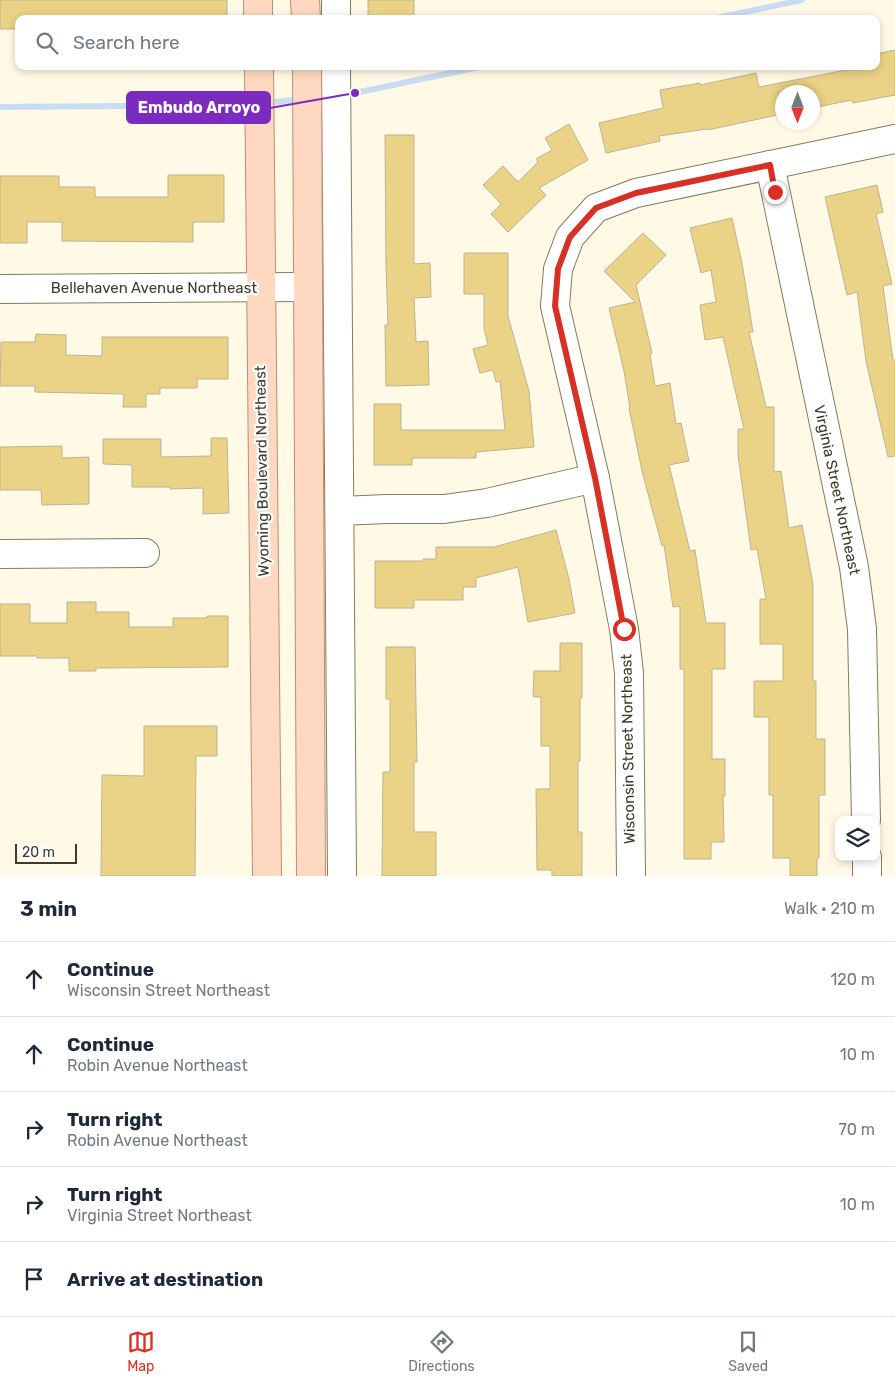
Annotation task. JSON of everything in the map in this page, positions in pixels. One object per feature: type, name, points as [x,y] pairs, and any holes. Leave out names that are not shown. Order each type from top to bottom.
[{"type":"main road","points":[[258,0],[258,15]]},
{"type":"main road","points":[[305,0],[306,15]]},
{"type":"main road","points":[[307,70],[311,876]]},
{"type":"main road","name":"Wyoming Boulevard Northeast","points":[[259,71],[267,876]]},
{"type":"street","points":[[336,0],[336,15]]},
{"type":"street","points":[[336,70],[342,876]]},
{"type":"street","name":"Wisconsin Street Northeast","points":[[631,876],[629,674],[624,629],[595,478],[555,306],[558,269],[570,237],[596,208],[636,193],[895,139]]},
{"type":"street","name":"Virginia Street Northeast","points":[[770,165],[854,567],[862,629],[866,816]]},
{"type":"street","name":"Bellehaven Avenue Northeast","points":[[0,289],[308,287]]},
{"type":"street","points":[[340,511],[444,509],[487,503],[595,478]]},
{"type":"street","points":[[0,554],[145,552]]},
{"type":"street","points":[[867,861],[867,876]]},
{"type":"building","points":[[0,0],[227,0],[227,15],[15,15],[15,29],[0,29]]},
{"type":"building","points":[[368,0],[414,0],[414,15],[368,15]]},
{"type":"building","points":[[895,50],[895,95],[853,103],[852,100],[820,106],[820,85],[775,85],[775,116],[708,130],[659,136],[660,141],[606,153],[599,123],[663,108],[660,90],[700,83],[700,85],[756,73],[759,87],[846,70],[880,70],[880,53]]},
{"type":"building","points":[[569,124],[588,160],[539,188],[546,195],[508,232],[491,214],[501,204],[483,185],[503,166],[518,182],[538,162],[536,159],[552,150],[545,138]]},
{"type":"building","points":[[385,135],[414,135],[414,264],[430,263],[431,297],[414,298],[416,342],[428,341],[429,385],[386,386],[385,325],[388,325]]},
{"type":"building","points":[[168,175],[224,175],[224,222],[193,222],[193,242],[62,241],[62,222],[27,222],[27,243],[0,243],[0,176],[59,176],[59,187],[95,187],[95,197],[168,197]]},
{"type":"building","points":[[877,185],[883,212],[876,214],[892,284],[883,286],[893,360],[895,360],[895,456],[888,457],[866,361],[857,292],[847,295],[825,197]]},
{"type":"building","points":[[732,218],[742,263],[753,332],[749,332],[766,407],[774,407],[774,472],[781,471],[789,528],[802,525],[813,584],[813,681],[816,681],[816,739],[825,739],[825,795],[819,795],[819,858],[817,858],[817,876],[790,876],[790,858],[773,858],[773,795],[769,795],[769,717],[754,717],[754,681],[783,681],[783,644],[760,644],[760,599],[766,599],[757,549],[751,550],[738,455],[738,429],[744,429],[723,337],[705,340],[700,305],[716,302],[711,270],[701,273],[690,228]]},
{"type":"building","points":[[643,233],[666,255],[636,285],[652,353],[650,354],[655,386],[670,383],[676,424],[681,423],[689,461],[669,465],[690,551],[695,550],[706,623],[725,623],[725,669],[712,669],[712,759],[725,759],[725,796],[723,796],[724,842],[711,842],[711,859],[684,859],[684,669],[680,669],[680,606],[673,607],[664,545],[662,546],[642,471],[629,408],[624,371],[609,308],[635,302],[604,271]]},
{"type":"building","points":[[464,253],[508,253],[508,316],[529,391],[534,447],[476,452],[476,458],[412,458],[412,465],[374,465],[374,404],[401,404],[401,430],[505,430],[500,381],[496,382],[493,370],[480,373],[473,349],[488,345],[484,329],[484,294],[464,294]]},
{"type":"building","points":[[36,334],[66,335],[66,355],[102,356],[102,337],[228,337],[228,379],[197,379],[197,388],[160,388],[160,394],[146,394],[146,407],[123,407],[124,394],[35,392],[35,386],[0,386],[1,342],[35,342]]},
{"type":"building","points":[[211,438],[227,438],[229,513],[203,514],[203,488],[132,487],[132,465],[103,464],[103,439],[161,439],[161,457],[211,456]]},
{"type":"building","points":[[62,446],[62,458],[89,457],[89,504],[42,505],[41,490],[0,490],[0,447]]},
{"type":"building","points":[[556,530],[569,579],[575,613],[528,622],[518,567],[476,578],[476,587],[463,587],[463,600],[414,600],[414,608],[375,608],[375,561],[423,561],[423,559],[436,559],[436,547],[494,547]]},
{"type":"building","points":[[67,602],[96,602],[96,612],[129,612],[129,627],[173,627],[173,618],[228,616],[228,667],[96,668],[96,671],[69,671],[69,658],[0,656],[0,604],[30,604],[30,623],[67,623]]},
{"type":"building","points":[[560,643],[582,643],[580,761],[578,761],[578,832],[582,832],[582,876],[552,876],[552,870],[537,870],[536,789],[550,789],[550,746],[541,746],[541,697],[533,697],[534,671],[560,671]]},
{"type":"building","points":[[386,647],[415,647],[417,762],[414,762],[414,832],[436,832],[436,876],[382,876],[383,772],[390,772],[390,699],[386,699]]},
{"type":"building","points":[[144,726],[217,726],[217,756],[196,756],[195,876],[101,876],[102,775],[144,776]]},
{"type":"waterway","points":[[731,15],[802,0]]},
{"type":"waterway","points":[[343,94],[465,70]]},
{"type":"waterway","points":[[266,103],[301,99]]},
{"type":"waterway","points":[[0,107],[254,105]]},
{"type":"place","name":"Embudo Arroyo","points":[[355,93]]},
{"type":"route","points":[[624,629],[595,478],[555,306],[558,269],[570,237],[596,208],[636,193],[770,165],[775,192]]}]
